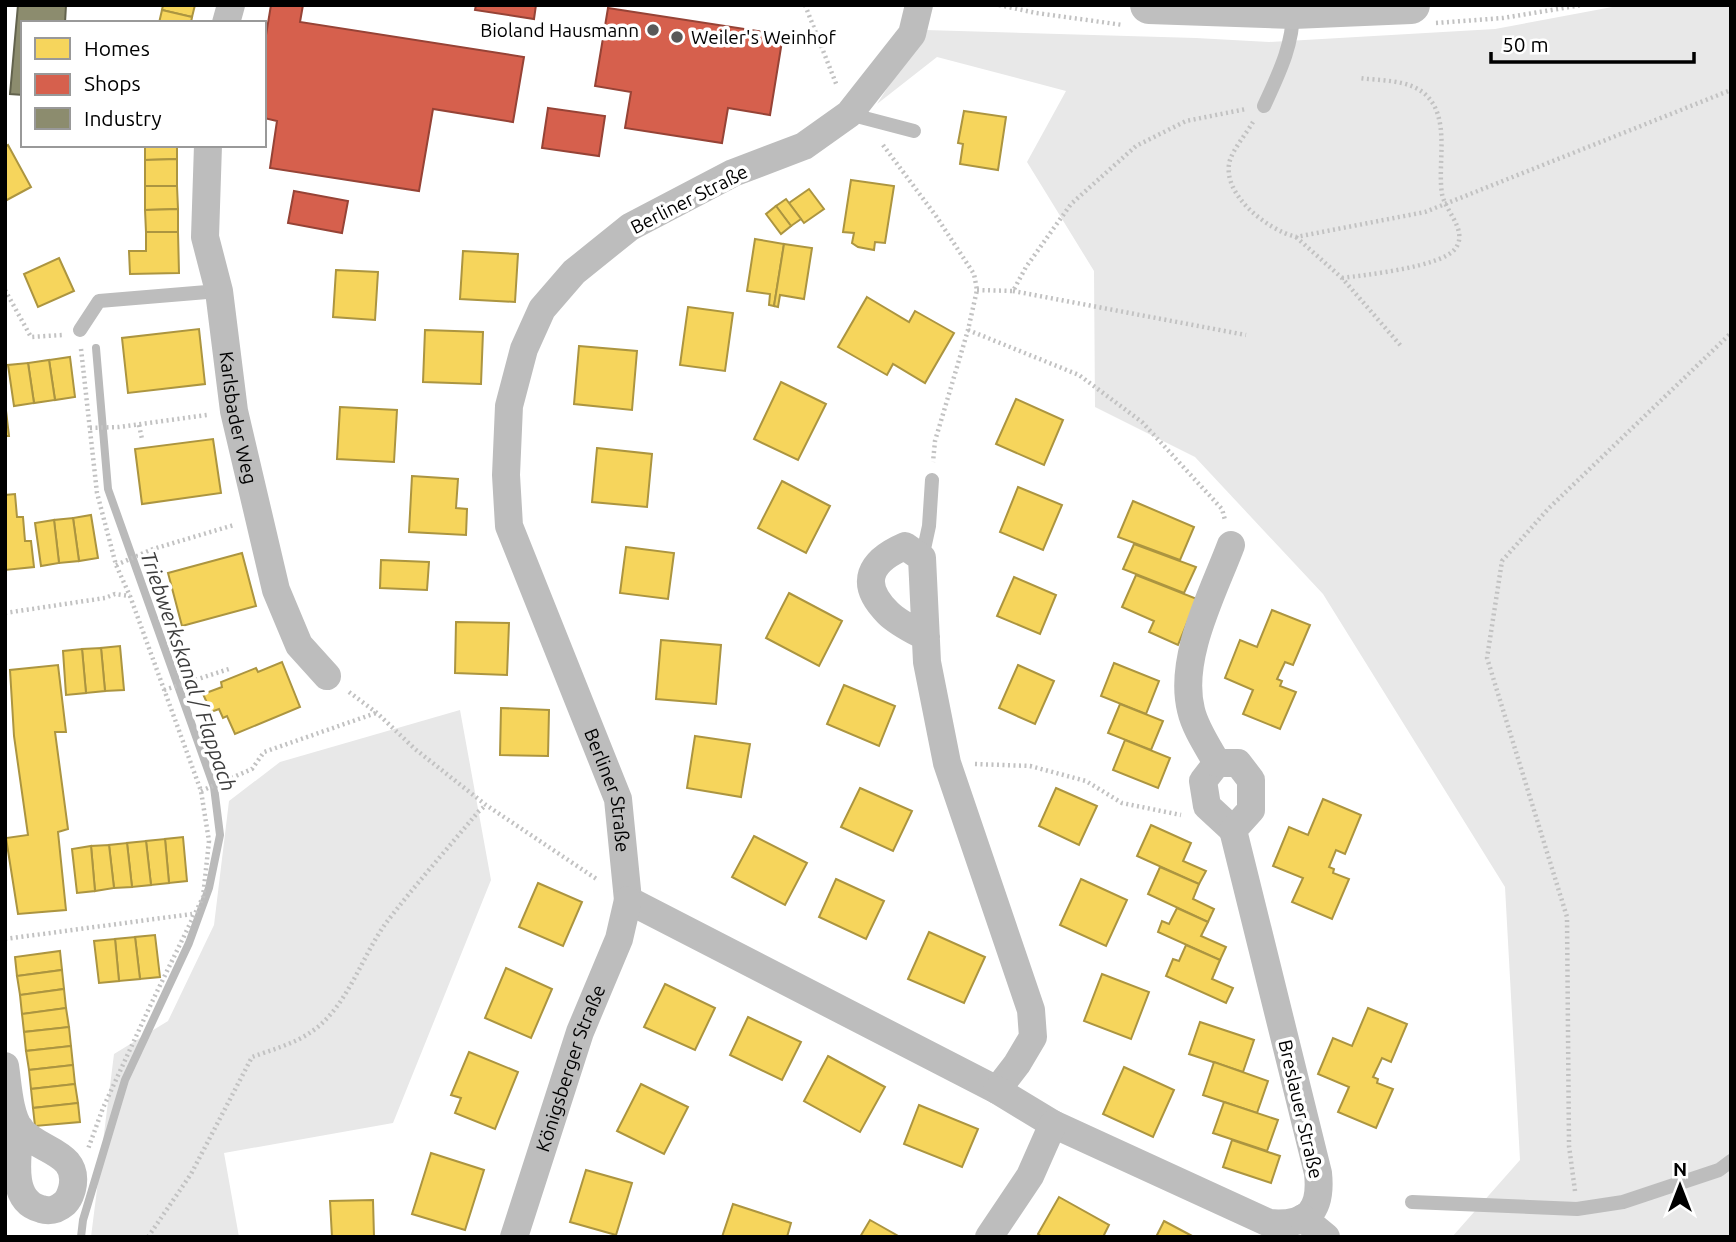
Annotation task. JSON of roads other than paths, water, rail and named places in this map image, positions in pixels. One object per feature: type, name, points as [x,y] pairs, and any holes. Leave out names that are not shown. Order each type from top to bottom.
[{"type":"street","name":"Berliner Straße","points":[[628,900],[618,799],[509,526],[506,475],[509,406],[524,349],[542,309],[574,272],[629,227],[733,173],[804,146],[849,114],[912,34],[919,5]]},
{"type":"street","points":[[1149,5],[1293,10],[1411,5]]},
{"type":"street","name":"Karlsbader Weg","points":[[208,147],[205,237],[219,291],[234,411],[276,590],[299,645],[327,676]]},
{"type":"street","points":[[1217,763],[1191,710],[1188,675],[1192,649],[1231,545]]},
{"type":"street","points":[[926,637],[890,615],[873,595],[872,574],[886,555],[905,547],[922,558],[926,637],[927,662],[947,763],[1031,1010],[1033,1037],[997,1090]]},
{"type":"street","points":[[1217,763],[1238,763],[1251,780],[1251,810],[1233,830],[1207,806],[1203,781],[1217,763]]},
{"type":"street","name":"Breslauer Straße","points":[[1233,830],[1318,1173],[1320,1194],[1315,1207],[1303,1218]]},
{"type":"street","points":[[628,900],[997,1090],[1053,1124],[1269,1223],[1290,1224],[1303,1218],[1326,1237]]},
{"type":"street","name":"Königsberger Straße","points":[[514,1237],[580,1032],[619,939],[628,900]]},
{"type":"street","points":[[5,1066],[20,1128],[18,1174],[22,1195],[30,1205],[43,1210],[57,1210],[69,1199],[74,1178],[69,1163],[33,1140],[20,1128]]},
{"type":"street","points":[[989,1237],[1030,1176],[1053,1124]]},
{"type":"lane","points":[[1264,106],[1283,64],[1293,30],[1293,10]]},
{"type":"lane","points":[[849,114],[914,131]]},
{"type":"lane","points":[[80,330],[99,301],[219,291]]},
{"type":"lane","points":[[922,558],[929,526],[932,480]]},
{"type":"lane","points":[[1412,1202],[1577,1209],[1623,1202],[1719,1170],[1731,1161]]},
{"type":"waterway","name":"Triebwerkskanal / Flappach","points":[[81,1237],[83,1220],[125,1080],[189,943],[209,888],[220,835],[214,787],[108,489],[96,348]]},
{"type":"place","name":"Bioland Hausmann","points":[[653,30]]},
{"type":"place","name":"Weiler's Weinhof","points":[[677,37]]}]
